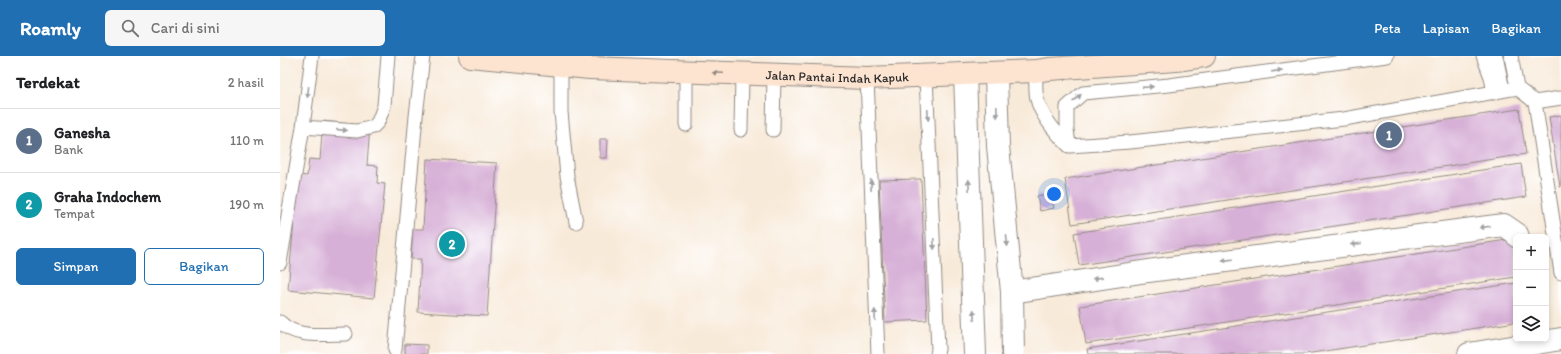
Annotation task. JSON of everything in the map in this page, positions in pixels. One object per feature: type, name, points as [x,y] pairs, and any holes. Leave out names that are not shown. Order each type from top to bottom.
[{"type":"main road","name":"Jalan Pantai Indah Kapuk","points":[[470,56],[590,68],[774,76],[867,78],[1036,71],[1176,60],[1204,56]]},
{"type":"street","points":[[996,73],[998,146],[1012,292],[1013,354]]},
{"type":"street","points":[[965,74],[975,354]]},
{"type":"street","points":[[1012,292],[1148,271],[1504,224],[1517,234]]},
{"type":"street","points":[[1469,354],[1537,342]]},
{"type":"lane","points":[[280,263],[303,127],[312,56]]},
{"type":"lane","points":[[303,127],[358,132],[373,127],[378,122],[384,106],[388,56]]},
{"type":"lane","points":[[395,350],[416,116],[423,56]]},
{"type":"lane","points":[[1069,146],[1067,107],[1082,93],[1169,85],[1387,56]]},
{"type":"lane","points":[[1483,56],[1491,77],[1499,92]]},
{"type":"lane","points":[[1496,56],[1499,92]]},
{"type":"lane","points":[[1511,56],[1517,88],[1535,102],[1561,273]]},
{"type":"lane","points":[[561,65],[561,112],[567,176],[576,222]]},
{"type":"lane","points":[[1036,71],[1036,91],[1038,101],[1055,132],[1069,146],[1130,142],[1344,119],[1517,88]]},
{"type":"lane","points":[[686,72],[686,125]]},
{"type":"lane","points":[[741,130],[742,74]]},
{"type":"lane","points":[[773,130],[774,76]]},
{"type":"lane","points":[[926,76],[937,354]]},
{"type":"lane","points":[[867,78],[878,354]]},
{"type":"lane","points":[[1535,102],[1561,98]]},
{"type":"lane","points":[[280,322],[293,332],[310,334],[346,334]]},
{"type":"building","points":[[1519,109],[1526,154],[1072,224],[1065,179]]},
{"type":"building","points":[[1561,115],[1561,187],[1560,187],[1549,117]]},
{"type":"building","points":[[323,121],[370,126],[367,165],[378,166],[377,183],[385,184],[374,298],[288,290],[298,175],[307,176],[309,159],[320,160]]},
{"type":"building","points":[[600,139],[608,139],[607,158],[600,158]]},
{"type":"building","points":[[427,159],[497,163],[487,316],[418,312],[421,259],[411,259],[413,229],[423,229]]},
{"type":"building","points":[[1521,164],[1526,197],[1079,265],[1074,233]]},
{"type":"building","points":[[921,179],[927,320],[885,322],[879,180]]},
{"type":"building","points":[[1050,193],[1054,208],[1040,211],[1037,196]]},
{"type":"building","points":[[1513,239],[1513,277],[1086,344],[1080,306]]},
{"type":"building","points":[[1513,283],[1513,322],[1305,354],[1088,354],[1087,349]]},
{"type":"building","points":[[405,344],[427,345],[427,354],[405,354]]},
{"type":"place","name":"Ganesha","points":[[1389,135]]},
{"type":"place","name":"Graha Indochem","points":[[452,244]]}]
